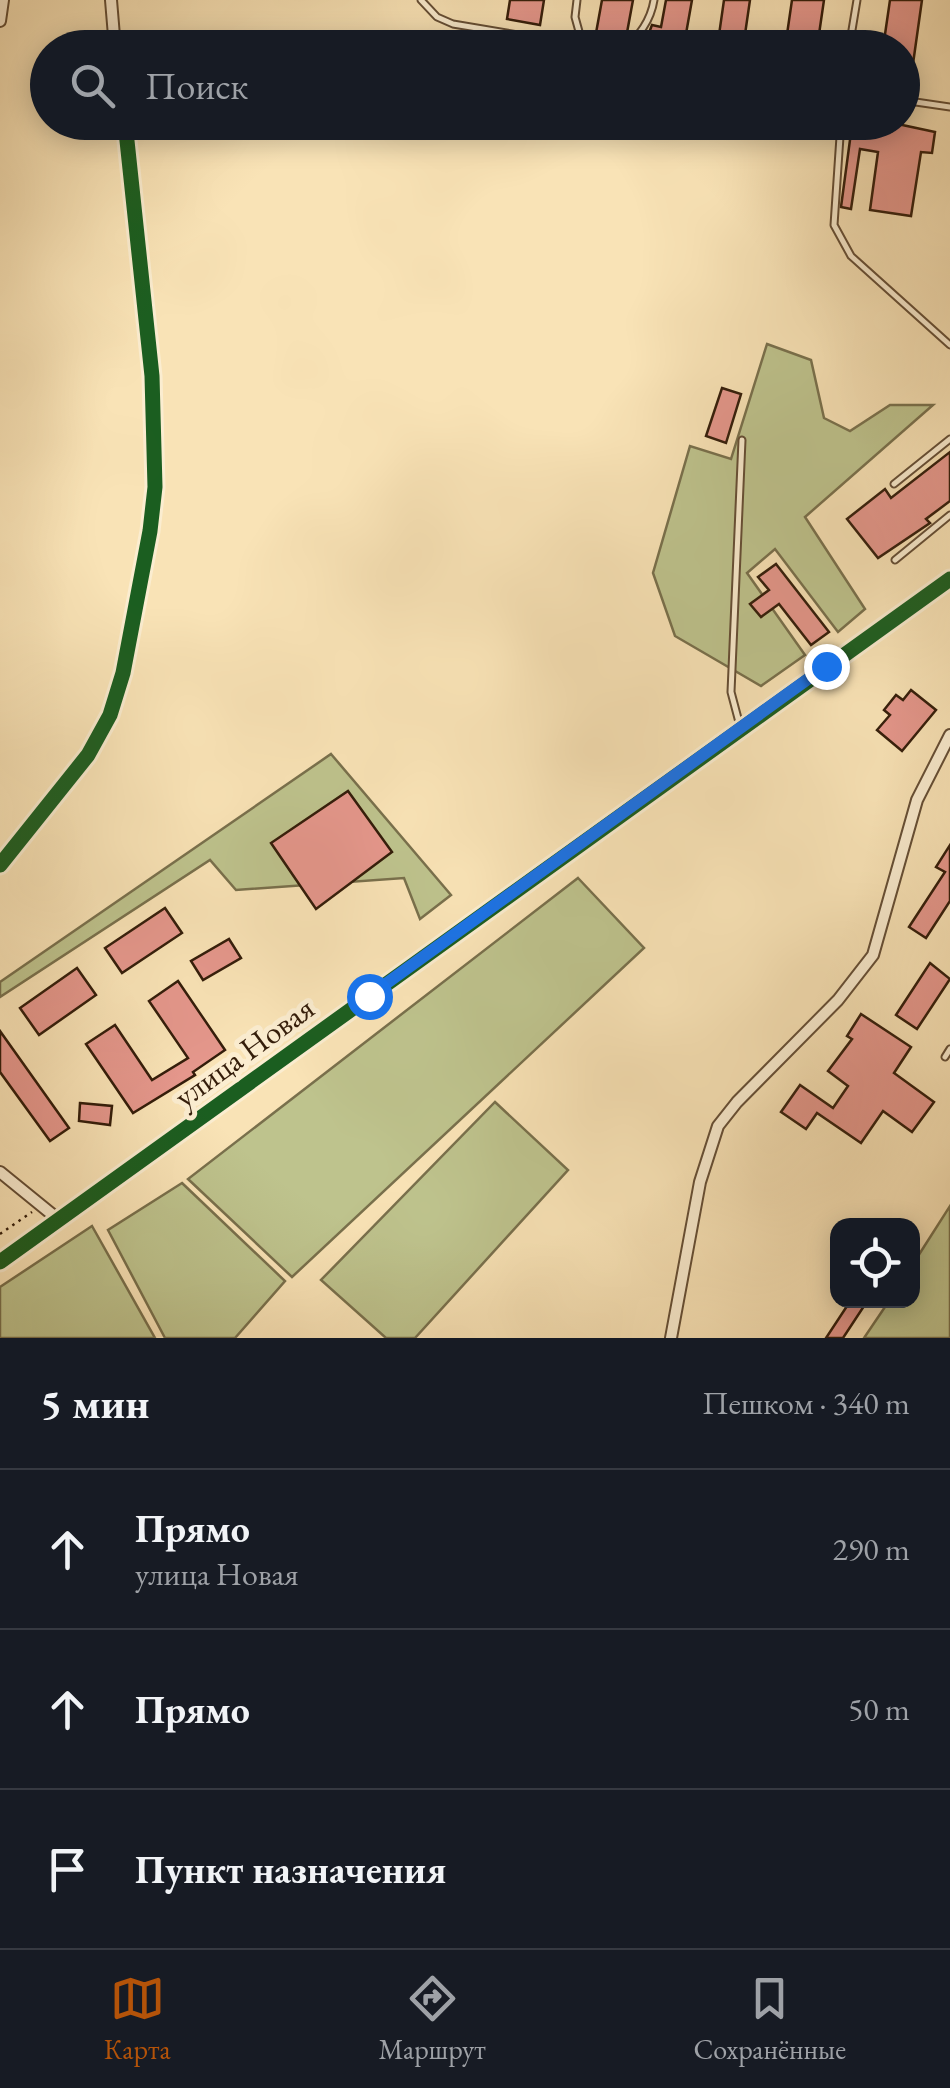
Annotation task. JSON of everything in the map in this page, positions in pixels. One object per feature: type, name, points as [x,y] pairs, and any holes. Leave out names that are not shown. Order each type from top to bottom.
[{"type":"street","points":[[0,21],[3,0]]},
{"type":"street","points":[[110,0],[113,30]]},
{"type":"street","points":[[0,865],[88,755],[110,715],[123,673],[150,530],[155,486],[152,376],[127,140]]},
{"type":"street","name":"улица Новая","points":[[0,1262],[950,579]]},
{"type":"street","points":[[671,1338],[700,1182],[718,1126],[838,1000],[873,955],[917,800],[950,735]]},
{"type":"street","points":[[0,1172],[59,1220]]},
{"type":"lane","points":[[422,0],[437,16],[453,24],[488,30]]},
{"type":"lane","points":[[576,0],[579,30]]},
{"type":"lane","points":[[640,30],[654,0]]},
{"type":"lane","points":[[852,30],[856,0]]},
{"type":"lane","points":[[920,103],[950,107]]},
{"type":"lane","points":[[839,140],[834,225],[851,256],[950,345]]},
{"type":"lane","points":[[894,484],[950,439]]},
{"type":"lane","points":[[740,727],[731,692],[742,440]]},
{"type":"lane","points":[[896,560],[950,515]]},
{"type":"lane","points":[[944,1056],[950,1049]]},
{"type":"path","points":[[0,1234],[41,1205]]},
{"type":"green space","points":[[767,344],[811,360],[824,418],[850,431],[890,405],[933,405],[805,517],[865,609],[838,632],[775,549],[747,573],[805,655],[761,686],[675,636],[653,573],[690,446],[731,459]]},
{"type":"green space","points":[[331,754],[451,895],[420,919],[404,878],[236,890],[210,860],[0,997],[0,982]]},
{"type":"green space","points":[[578,878],[644,948],[292,1277],[188,1179]]},
{"type":"green space","points":[[495,1102],[568,1170],[415,1338],[386,1338],[321,1280]]},
{"type":"green space","points":[[182,1183],[285,1281],[235,1338],[165,1338],[108,1230]]},
{"type":"green space","points":[[950,1206],[950,1338],[864,1338],[884,1308],[920,1308],[920,1253]]},
{"type":"green space","points":[[92,1226],[155,1338],[0,1338],[0,1287]]},
{"type":"building","points":[[510,0],[544,0],[540,25],[507,19]]},
{"type":"building","points":[[602,0],[633,0],[627,30],[597,30]]},
{"type":"building","points":[[666,0],[692,0],[687,30],[650,30],[652,25],[661,27]]},
{"type":"building","points":[[724,0],[750,0],[746,30],[720,30]]},
{"type":"building","points":[[792,0],[824,0],[820,30],[788,30]]},
{"type":"building","points":[[890,0],[922,0],[918,30],[886,30]]},
{"type":"building","points":[[920,129],[935,132],[932,153],[921,152],[911,216],[870,210],[878,152],[860,149],[851,209],[841,207],[850,140],[920,140]]},
{"type":"building","points":[[722,388],[741,394],[726,443],[706,436]]},
{"type":"building","points":[[950,452],[950,501],[926,519],[930,523],[878,558],[847,519],[885,489],[891,498]]},
{"type":"building","points":[[776,564],[829,632],[811,645],[779,604],[761,617],[750,604],[769,590],[758,577]]},
{"type":"building","points":[[911,690],[936,710],[902,751],[877,730],[890,715],[884,710],[896,695],[903,700]]},
{"type":"building","points":[[348,791],[392,852],[316,909],[271,843]]},
{"type":"building","points":[[950,845],[950,901],[926,938],[909,927],[945,872],[936,867]]},
{"type":"building","points":[[165,908],[182,933],[122,973],[105,948]]},
{"type":"building","points":[[229,939],[241,958],[203,980],[191,961]]},
{"type":"building","points":[[930,963],[950,979],[917,1029],[896,1015]]},
{"type":"building","points":[[77,968],[96,995],[39,1035],[20,1008]]},
{"type":"building","points":[[178,981],[225,1050],[193,1072],[195,1075],[133,1113],[86,1044],[115,1025],[152,1080],[188,1058],[149,1001]]},
{"type":"building","points":[[861,1014],[911,1047],[894,1073],[934,1102],[912,1132],[883,1111],[861,1143],[817,1113],[806,1129],[781,1112],[800,1085],[833,1108],[848,1086],[828,1071],[852,1039],[847,1036]]},
{"type":"building","points":[[0,1031],[69,1128],[50,1141],[0,1072]]},
{"type":"building","points":[[80,1103],[112,1106],[110,1125],[79,1121]]},
{"type":"building","points":[[846,1308],[863,1308],[843,1338],[826,1338]]},
{"type":"cycle path","points":[[0,865],[88,755],[110,715],[123,673],[150,531],[155,487],[152,376],[127,140]]},
{"type":"cycle path","points":[[0,1262],[950,579]]},
{"type":"route","points":[[369,996],[826,666]]}]
